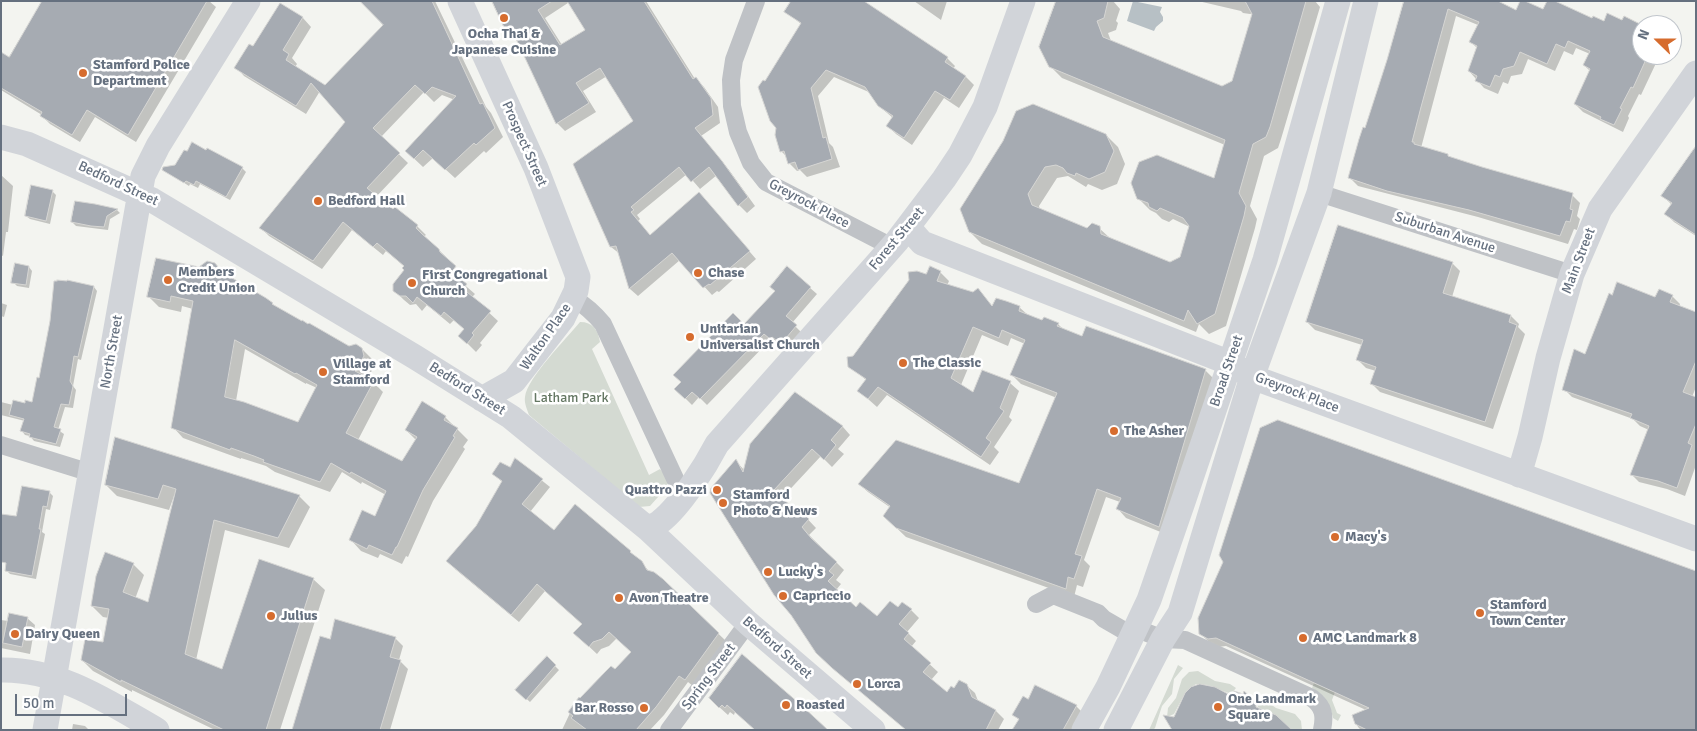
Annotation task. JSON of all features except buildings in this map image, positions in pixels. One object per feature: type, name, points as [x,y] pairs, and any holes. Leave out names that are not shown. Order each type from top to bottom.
[{"type":"main road","name":"North Street","points":[[45,730],[143,176],[158,146],[248,1]]},
{"type":"main road","name":"Prospect Street","points":[[460,1],[536,168],[571,255],[578,277],[575,294]]},
{"type":"main road","name":"Forest Street","points":[[647,528],[652,514],[682,487],[707,451],[717,444],[892,248],[952,168],[978,120],[996,79],[1022,1]]},
{"type":"main road","name":"Broad Street","points":[[1084,730],[1108,687],[1149,600],[1265,260],[1338,1]]},
{"type":"main road","name":"Broad Street","points":[[1116,730],[1163,639],[1180,613],[1252,377],[1318,193],[1366,1]]},
{"type":"main road","name":"Main Street","points":[[1519,475],[1530,437],[1548,358],[1572,274],[1600,209],[1696,73]]},
{"type":"main road","name":"Bedford Street","points":[[1,137],[27,144],[139,193],[204,229],[511,417],[647,528],[748,624],[873,730]]},
{"type":"main road","name":"Greyrock Place","points":[[908,228],[922,242],[931,246],[1230,363],[1252,377],[1696,539]]},
{"type":"main road","name":"Walton Place","points":[[482,399],[514,381],[563,318],[575,294]]},
{"type":"main road","name":"Walton Place","points":[[511,417],[514,381]]},
{"type":"main road","points":[[1,670],[27,671],[69,682],[157,730]]},
{"type":"street","name":"Greyrock Place","points":[[756,1],[734,60],[730,80],[732,106],[738,132],[751,163],[766,182],[892,248]]},
{"type":"street","name":"Suburban Avenue","points":[[1318,193],[1572,274]]},
{"type":"street","points":[[575,294],[603,324],[682,487]]},
{"type":"street","points":[[1,445],[91,473]]},
{"type":"street","points":[[1036,604],[1053,595],[1098,613],[1125,618],[1133,623],[1135,628],[1163,639],[1188,642],[1312,698],[1319,703],[1323,710],[1322,730]]},
{"type":"street","name":"Spring Street","points":[[669,730],[748,624]]},
{"type":"green space","name":"Latham Park","points":[[580,322],[592,325],[598,334],[600,342],[592,349],[649,475],[660,469],[668,478],[667,487],[650,506],[639,507],[529,415],[525,402],[527,389],[540,369]]},
{"type":"green space","points":[[1178,665],[1183,668],[1174,679],[1172,694],[1162,706],[1155,728],[1149,730]]},
{"type":"green space","points":[[1198,671],[1215,681],[1230,684],[1236,688],[1231,694],[1208,685],[1196,684],[1185,693],[1174,714],[1167,717],[1168,708],[1176,698],[1182,679],[1189,672]]},
{"type":"green space","points":[[1314,683],[1335,692],[1332,700],[1337,713],[1341,715],[1338,721],[1333,718],[1324,697],[1312,688]]},
{"type":"green space","points":[[1252,698],[1263,699],[1276,708],[1295,714],[1301,721],[1302,730],[1287,730],[1279,718],[1258,707]]},
{"type":"shaded area","points":[[1133,1],[1162,7],[1160,12],[1163,21],[1154,31],[1127,21]]},
{"type":"place","name":"Ocha Thai & Japanese Cuisine","points":[[504,18]]},
{"type":"place","name":"Stamford Police Department","points":[[83,73]]},
{"type":"place","name":"Bedford Hall","points":[[318,201]]},
{"type":"place","name":"Chase","points":[[698,273]]},
{"type":"place","name":"Members Credit Union","points":[[168,280]]},
{"type":"place","name":"First Congregational Church","points":[[412,283]]},
{"type":"place","name":"Unitarian Universalist Church","points":[[690,337]]},
{"type":"place","name":"The Classic","points":[[903,363]]},
{"type":"place","name":"Village at Stamford","points":[[323,372]]},
{"type":"place","name":"The Asher","points":[[1114,431]]},
{"type":"place","name":"Quattro Pazzi","points":[[717,490]]},
{"type":"place","name":"Stamford Photo & News","points":[[723,503]]},
{"type":"place","name":"Macy's","points":[[1335,537]]},
{"type":"place","name":"Lucky's","points":[[768,572]]},
{"type":"place","name":"Capriccio","points":[[783,596]]},
{"type":"place","name":"Avon Theatre","points":[[619,598]]},
{"type":"place","name":"Stamford Town Center","points":[[1480,613]]},
{"type":"place","name":"Julius","points":[[271,616]]},
{"type":"place","name":"Dairy Queen","points":[[15,634]]},
{"type":"place","name":"AMC Landmark 8","points":[[1303,638]]},
{"type":"place","name":"Lorca","points":[[857,684]]},
{"type":"place","name":"Roasted","points":[[786,705]]},
{"type":"place","name":"One Landmark Square","points":[[1218,707]]},
{"type":"place","name":"Bar Rosso","points":[[644,708]]}]
